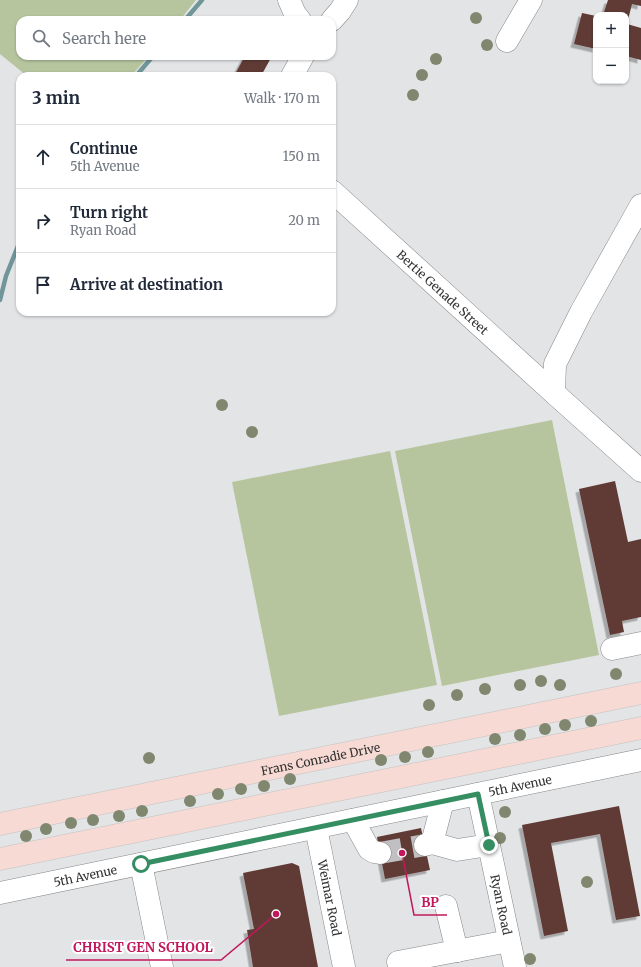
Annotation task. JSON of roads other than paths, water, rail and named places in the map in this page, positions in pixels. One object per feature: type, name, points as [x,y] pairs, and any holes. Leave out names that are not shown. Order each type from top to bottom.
[{"type":"main road","name":"Frans Conradie Drive","points":[[0,824],[641,693]]},
{"type":"main road","points":[[0,859],[641,728]]},
{"type":"street","points":[[289,0],[297,16]]},
{"type":"street","points":[[336,16],[347,0]]},
{"type":"street","points":[[507,41],[531,0]]},
{"type":"street","points":[[294,72],[301,60]]},
{"type":"street","name":"Bertie Genade Street","points":[[336,195],[641,471]]},
{"type":"street","points":[[554,393],[555,364],[581,312],[641,205]]},
{"type":"street","points":[[612,649],[641,642]]},
{"type":"street","name":"5th Avenue","points":[[0,893],[641,760]]},
{"type":"street","name":"Ryan Road","points":[[478,794],[514,967]]},
{"type":"street","points":[[443,801],[429,844],[456,850],[489,845]]},
{"type":"street","points":[[353,820],[369,849],[380,853]]},
{"type":"street","name":"Weimar Road","points":[[316,828],[344,967]]},
{"type":"street","points":[[141,864],[162,967]]},
{"type":"street","points":[[446,906],[456,951]]},
{"type":"street","points":[[398,962],[509,941]]},
{"type":"waterway","points":[[188,16],[202,0]]},
{"type":"waterway","points":[[139,72],[150,60]]},
{"type":"waterway","points":[[0,300],[6,276],[16,251]]},
{"type":"tunnel","points":[[380,853],[425,845]]},
{"type":"place","name":"BP","points":[[402,853]]},
{"type":"place","name":"CHRIST GEN SCHOOL","points":[[276,914]]}]
